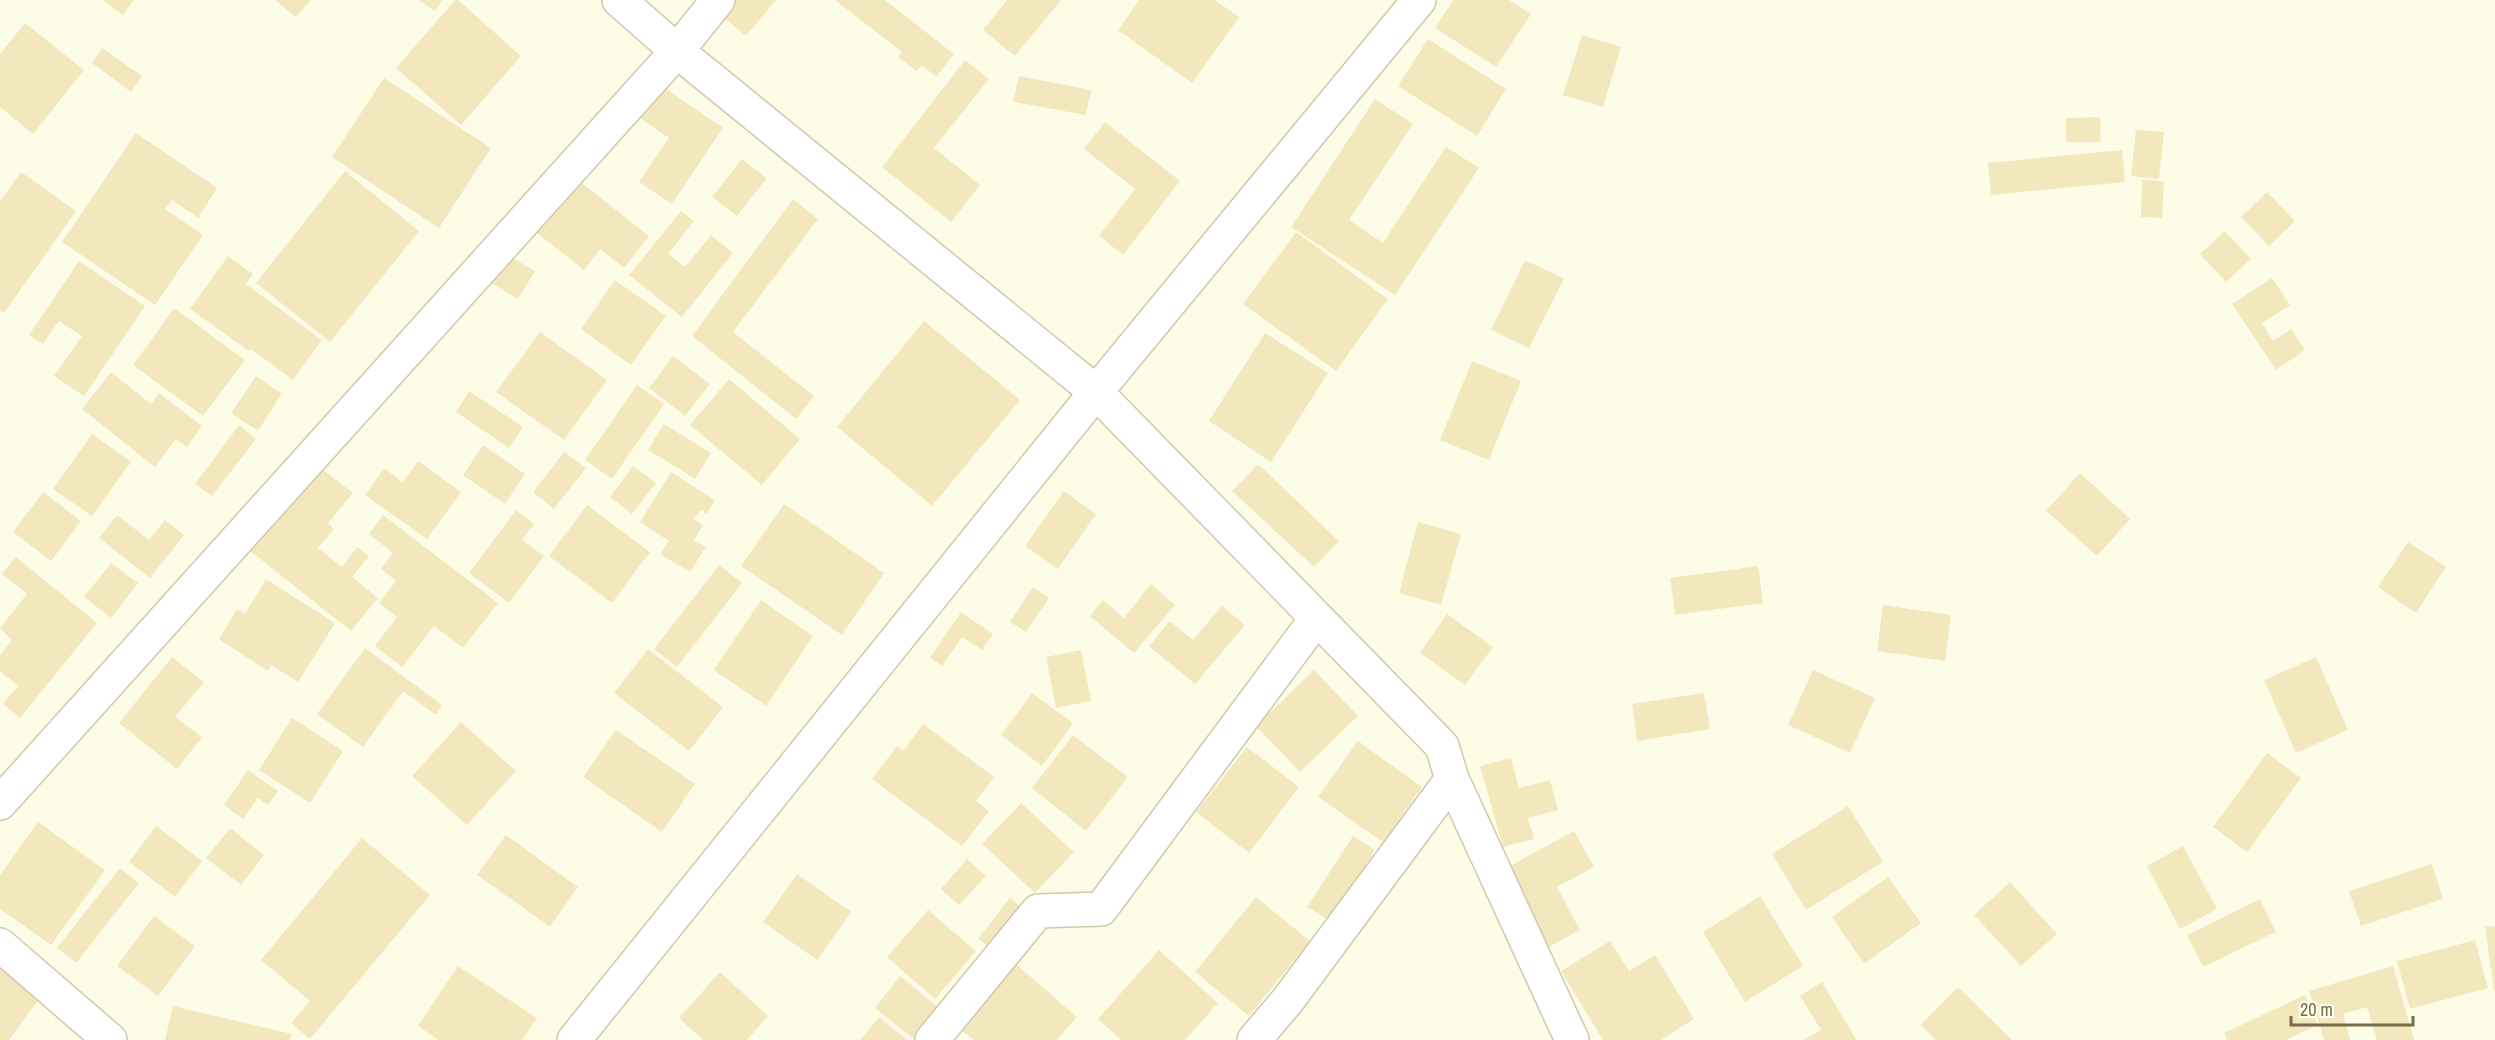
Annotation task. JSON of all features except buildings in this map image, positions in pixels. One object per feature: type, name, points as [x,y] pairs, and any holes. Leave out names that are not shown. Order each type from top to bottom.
[{"type":"street","points":[[620,0],[677,51],[1096,392],[1442,746],[1452,779],[1572,1040]]},
{"type":"street","points":[[0,803],[677,51],[718,0]]},
{"type":"street","points":[[574,1040],[1096,392],[1419,0]]},
{"type":"street","points":[[932,1040],[1038,911],[1101,909],[1316,619]]},
{"type":"street","points":[[1254,1040],[1288,1000],[1452,779]]},
{"type":"street","points":[[0,945],[110,1040]]}]
